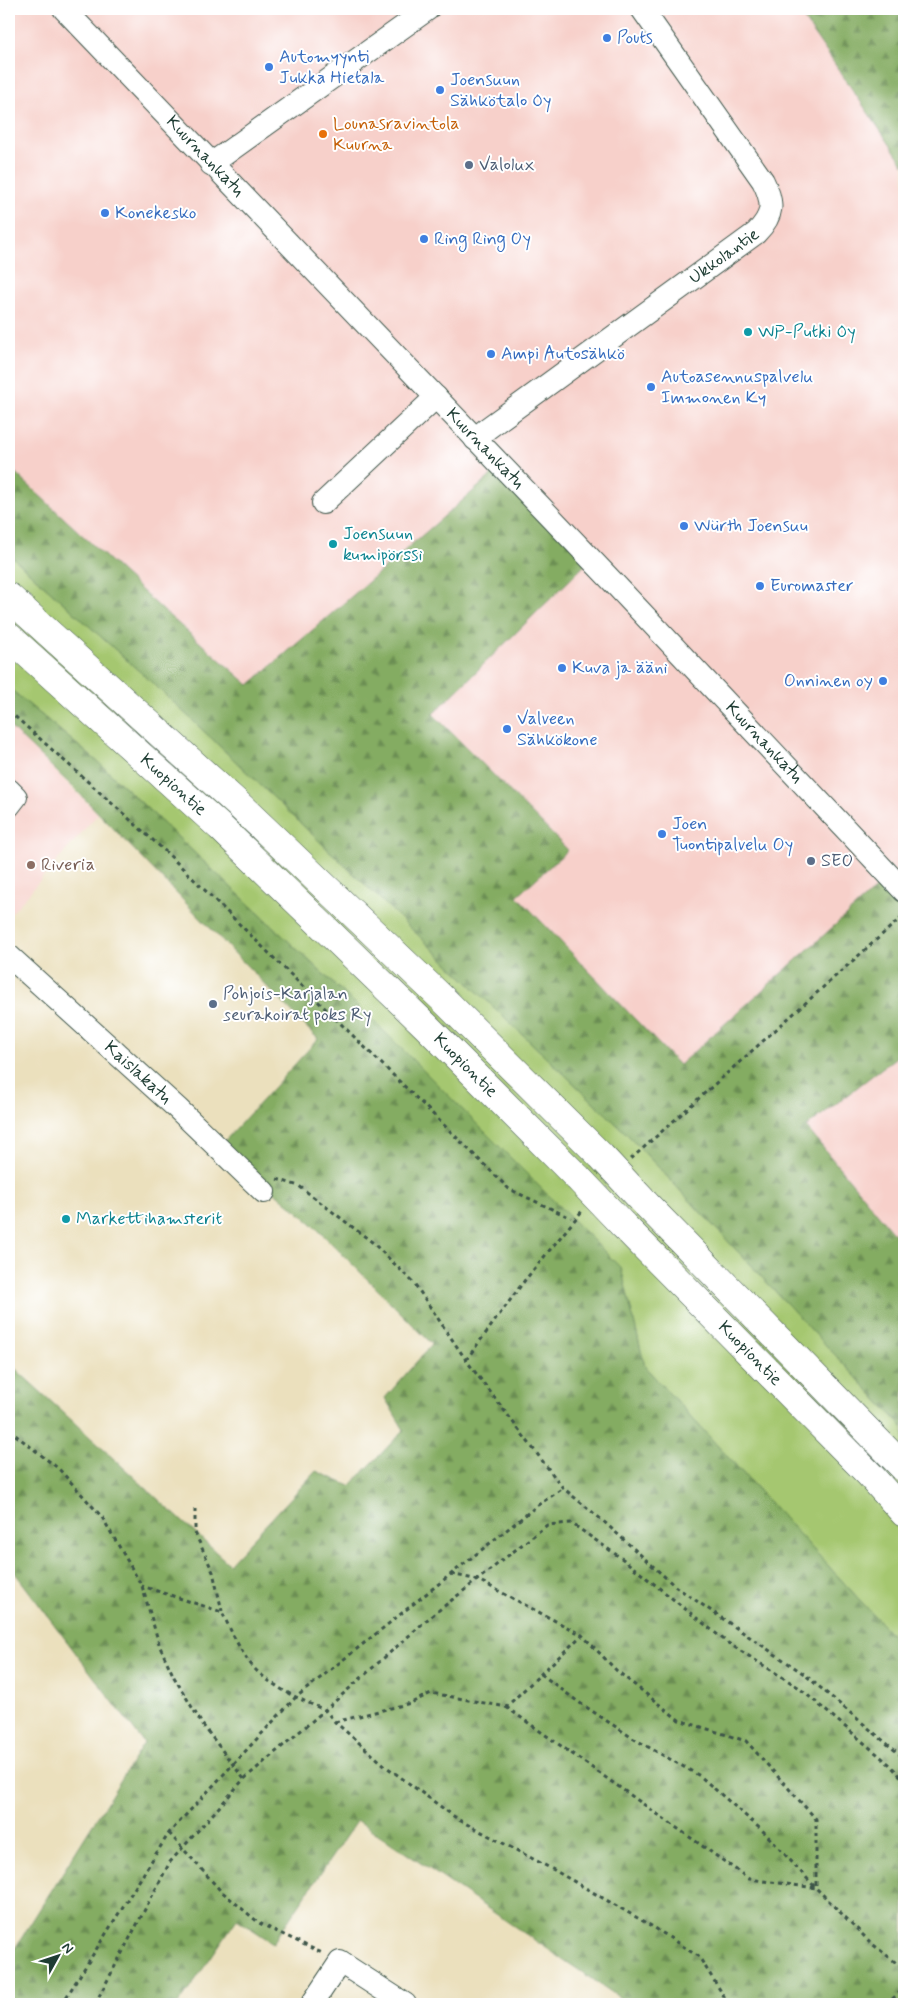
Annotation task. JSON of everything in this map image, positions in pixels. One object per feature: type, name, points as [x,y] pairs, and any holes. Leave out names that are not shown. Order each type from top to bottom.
[{"type":"highway","name":"Kuopiontie","points":[[9,597],[239,805],[446,1002],[600,1156],[904,1468]]},
{"type":"highway","name":"Kuopiontie","points":[[9,637],[220,826],[419,1019],[869,1474],[904,1513]]},
{"type":"street","name":"Kuurnankatu","points":[[64,9],[436,397],[904,891]]},
{"type":"street","points":[[211,164],[428,9]]},
{"type":"street","name":"Ukkolantie","points":[[476,439],[496,422],[756,233],[766,223],[771,210],[770,194],[763,181],[642,9]]},
{"type":"street","points":[[322,503],[436,397]]},
{"type":"street","points":[[9,790],[16,797],[9,806]]},
{"type":"street","name":"Kaislakatu","points":[[9,956],[178,1109],[264,1192]]},
{"type":"street","points":[[312,2004],[340,1962],[405,2004]]},
{"type":"path","points":[[9,711],[165,851],[509,1189],[571,1218]]},
{"type":"path","points":[[632,1158],[904,915]]},
{"type":"path","points":[[247,1175],[254,1170],[299,1186],[372,1242],[414,1284],[466,1360],[562,1488],[602,1520],[676,1587],[804,1674],[904,1758]]},
{"type":"path","points":[[466,1360],[525,1280],[581,1211]]},
{"type":"path","points":[[9,1430],[59,1469],[102,1517],[142,1586],[160,1646],[174,1677],[202,1724],[231,1765],[244,1779]]},
{"type":"path","points":[[62,2004],[169,1833],[295,1698],[562,1488]]},
{"type":"path","points":[[195,1509],[195,1533],[213,1572],[222,1612],[235,1639],[256,1671],[295,1698],[325,1710],[335,1722],[388,1768],[459,1820],[554,1870],[656,1928],[699,1957],[729,2004]]},
{"type":"path","points":[[95,2004],[170,1862],[184,1849],[244,1779],[429,1618],[547,1525],[571,1523],[624,1560],[728,1644],[798,1688],[889,1764],[904,1780]]},
{"type":"path","points":[[451,1574],[478,1580],[582,1636],[617,1671],[679,1720],[746,1741],[816,1818],[816,1888]]},
{"type":"path","points":[[142,1586],[222,1612]]},
{"type":"path","points":[[506,1706],[582,1636]]},
{"type":"path","points":[[541,1674],[577,1701],[634,1739],[700,1776],[764,1832],[871,1943],[904,1969]]},
{"type":"path","points":[[335,1722],[411,1703],[431,1693],[506,1706],[749,1879],[816,1888]]},
{"type":"path","points":[[169,1833],[220,1890],[259,1923],[340,1962]]},
{"type":"path","points":[[886,2004],[904,1989]]},
{"type":"shaded area","points":[[9,9],[797,9],[904,165],[904,867],[873,891],[679,1066],[517,896],[568,850],[433,713],[589,561],[500,468],[249,685],[166,613],[9,467]]},
{"type":"shaded area","name":"Riveria","points":[[9,726],[98,814],[9,916]]},
{"type":"shaded area","points":[[904,1051],[904,1246],[805,1127]]},
{"type":"green space","points":[[797,9],[904,9],[904,165]]},
{"type":"green space","points":[[9,467],[166,613],[249,685],[500,468],[589,561],[433,714],[568,850],[517,896],[679,1065],[873,891],[904,867],[904,1051],[806,1127],[904,1246],[904,1428],[627,1134],[169,698],[9,554]]},
{"type":"green space","points":[[9,554],[169,698],[627,1134],[904,1428],[904,1648],[645,1367],[621,1268],[387,1034],[99,763],[9,688]]},
{"type":"green space","points":[[9,688],[99,763],[387,1034],[621,1268],[645,1367],[904,1648],[904,2004],[629,2004],[357,1820],[273,1943],[237,1919],[179,2004],[9,2004],[9,1958],[144,1743],[9,1565],[9,1363],[229,1564],[316,1471],[350,1486],[404,1430],[385,1398],[432,1344],[310,1222],[220,1146],[318,1039],[75,789],[9,726]]},
{"type":"place","name":"Pouts","points":[[607,38]]},
{"type":"place","name":"Automyynti Jukka Hietala","points":[[269,67]]},
{"type":"place","name":"Joensuun Sähkötalo Oy","points":[[440,90]]},
{"type":"place","name":"Lounasravintola Kuurna","points":[[323,134]]},
{"type":"place","name":"Valolux","points":[[469,165]]},
{"type":"place","name":"Konekesko","points":[[105,213]]},
{"type":"place","name":"Ring Ring Oy","points":[[424,239]]},
{"type":"place","name":"WP-Putki Oy","points":[[748,332]]},
{"type":"place","name":"Ampi Autosähkö","points":[[491,354]]},
{"type":"place","name":"Autoasennuspalvelu Immonen Ky","points":[[651,387]]},
{"type":"place","name":"Würth Joensuu","points":[[684,526]]},
{"type":"place","name":"Joensuun kumipörssi","points":[[333,544]]},
{"type":"place","name":"Euromaster","points":[[760,586]]},
{"type":"place","name":"Kuva ja ääni","points":[[562,668]]},
{"type":"place","name":"Onninen oy","points":[[883,681]]},
{"type":"place","name":"Valveen Sähkökone","points":[[507,729]]},
{"type":"place","name":"Joen Tuontipalvelu Oy","points":[[662,834]]},
{"type":"place","name":"SEO","points":[[811,861]]},
{"type":"place","name":"Riveria","points":[[31,865]]},
{"type":"place","name":"Pohjois-Karjalan seurakoirat poks Ry","points":[[213,1004]]},
{"type":"place","name":"Markettihamsterit","points":[[66,1219]]}]
